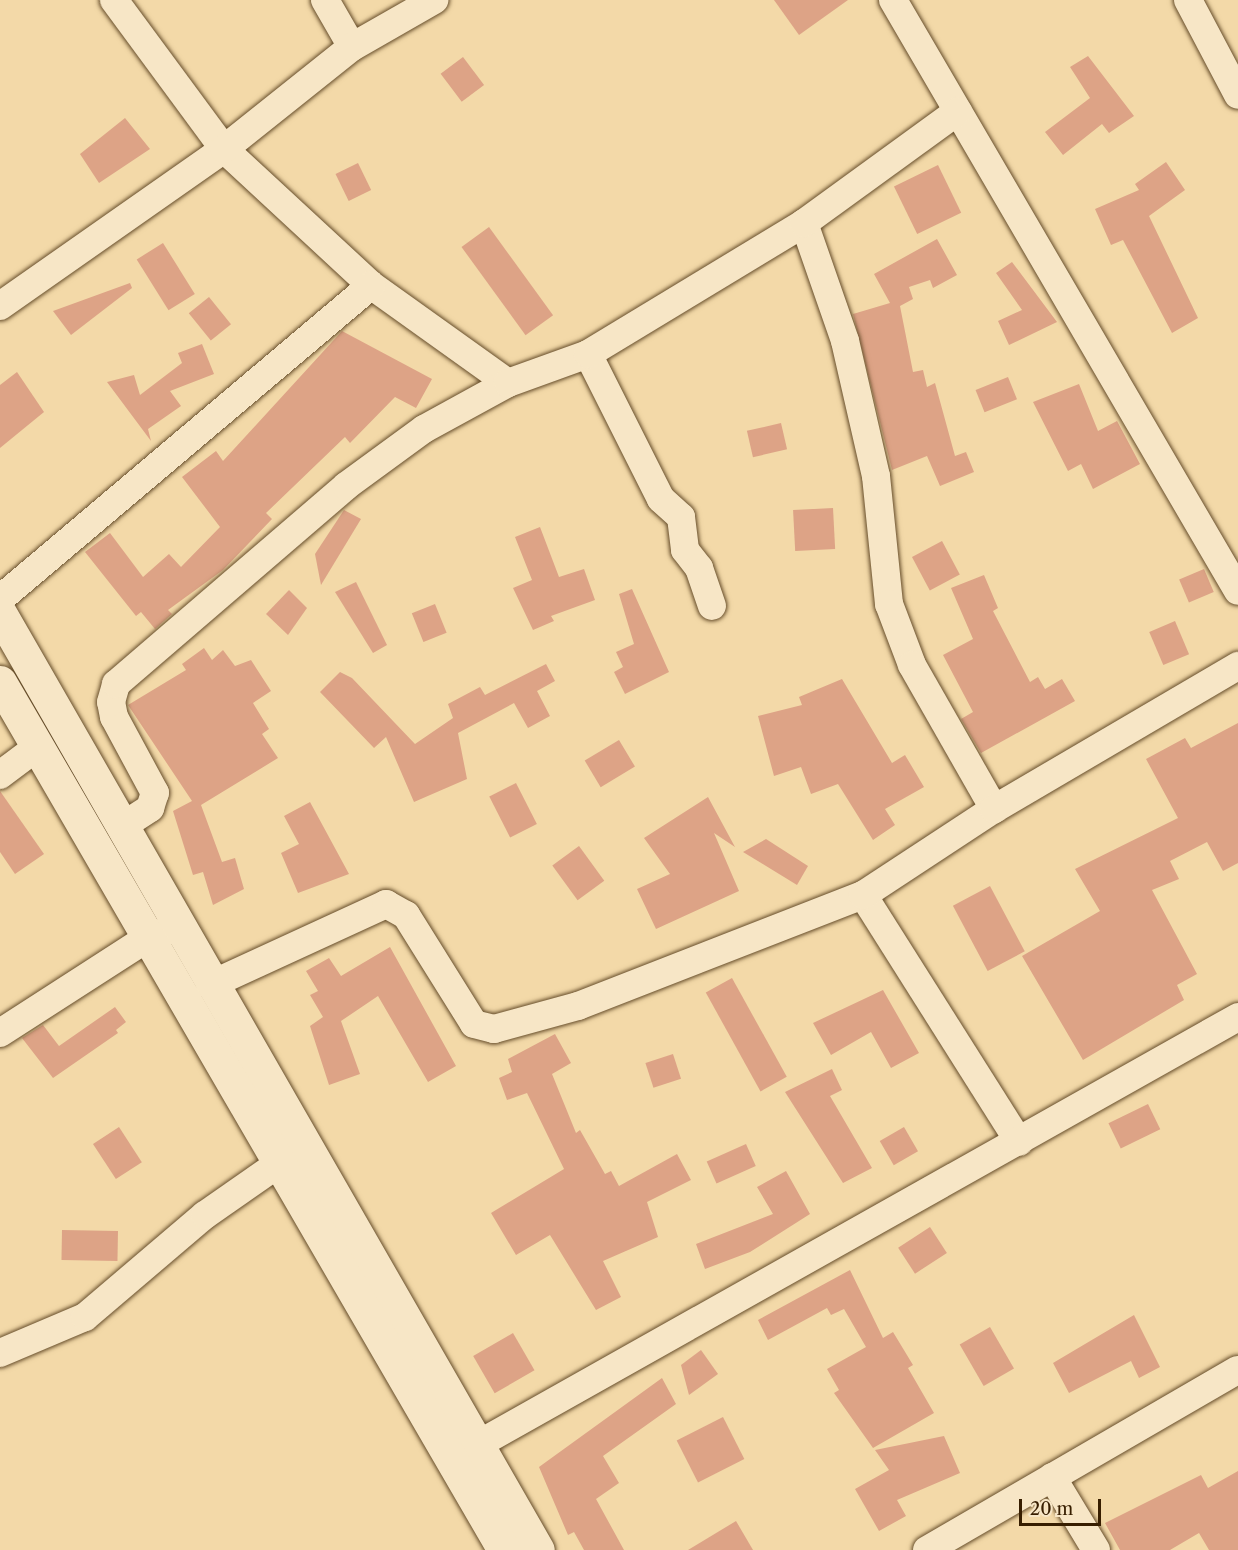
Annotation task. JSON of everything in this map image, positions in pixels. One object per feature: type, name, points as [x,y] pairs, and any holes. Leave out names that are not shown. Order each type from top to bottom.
[{"type":"main road","points":[[0,613],[121,827],[163,932],[281,1162],[462,1448],[538,1550]]},
{"type":"main road","points":[[0,682],[36,748],[163,932],[210,985],[462,1448],[504,1550]]},
{"type":"street","points":[[114,0],[224,149],[371,285],[508,383]]},
{"type":"street","points":[[325,0],[352,46]]},
{"type":"street","points":[[0,306],[224,149],[352,46],[434,0]]},
{"type":"street","points":[[893,0],[1238,591]]},
{"type":"street","points":[[1188,0],[1238,95]]},
{"type":"street","points":[[121,827],[150,808],[155,793],[114,717],[111,702],[116,684],[346,486],[424,429],[508,383],[588,354],[804,223],[958,111]]},
{"type":"street","points":[[804,223],[845,341],[876,476],[889,604],[912,665],[994,809]]},
{"type":"street","points":[[0,599],[371,285]]},
{"type":"street","points":[[588,354],[661,499],[681,516],[685,550],[699,568],[712,606]]},
{"type":"street","points":[[210,985],[340,923],[394,904],[411,923],[466,1016],[494,1029],[578,1006],[863,895],[994,809],[1238,666]]},
{"type":"street","points":[[0,775],[36,748]]},
{"type":"street","points":[[863,895],[1019,1142]]},
{"type":"street","points":[[0,1033],[163,932]]},
{"type":"street","points":[[462,1448],[1019,1142],[1238,1017]]},
{"type":"street","points":[[0,1353],[85,1317],[205,1215],[281,1162]]},
{"type":"street","points":[[927,1550],[1238,1370]]},
{"type":"street","points":[[1052,1477],[1096,1550]]},
{"type":"building","points":[[774,0],[848,0],[799,35]]},
{"type":"building","points":[[1088,56],[1134,116],[1109,133],[1102,124],[1063,155],[1045,132],[1090,98],[1070,67]]},
{"type":"building","points":[[463,57],[484,85],[462,102],[441,74]]},
{"type":"building","points":[[125,118],[150,149],[99,183],[80,154]]},
{"type":"building","points":[[1166,162],[1185,190],[1149,216],[1198,318],[1172,333],[1123,240],[1111,245],[1095,209],[1139,190],[1135,184]]},
{"type":"building","points":[[358,163],[371,190],[349,201],[336,174]]},
{"type":"building","points":[[938,165],[961,213],[917,234],[894,186]]},
{"type":"building","points":[[489,227],[553,315],[526,335],[461,247]]},
{"type":"building","points":[[937,239],[957,275],[933,288],[930,280],[909,287],[913,299],[900,306],[913,372],[923,370],[927,387],[935,383],[955,456],[966,452],[974,472],[940,486],[927,456],[892,470],[853,314],[890,303],[874,274]]},
{"type":"building","points":[[163,243],[195,294],[169,310],[137,259]]},
{"type":"building","points":[[1012,262],[1057,322],[1009,345],[998,321],[1022,310],[996,273]]},
{"type":"building","points":[[130,283],[132,288],[71,335],[53,311]]},
{"type":"building","points":[[209,297],[231,324],[211,341],[189,313]]},
{"type":"building","points":[[342,331],[432,379],[416,408],[395,397],[350,443],[345,437],[266,513],[272,519],[223,570],[168,610],[172,614],[155,629],[141,612],[136,616],[85,552],[110,533],[143,577],[169,554],[181,567],[220,527],[182,477],[216,451],[223,461]]},
{"type":"building","points":[[202,344],[214,374],[170,391],[181,406],[148,429],[151,441],[107,382],[134,375],[140,395],[182,363],[178,353]]},
{"type":"building","points":[[17,372],[44,412],[0,448],[0,385]]},
{"type":"building","points":[[1008,377],[1017,399],[985,412],[976,390]]},
{"type":"building","points":[[1079,384],[1098,431],[1117,421],[1140,464],[1093,489],[1081,464],[1068,471],[1033,402]]},
{"type":"building","points":[[781,423],[787,449],[753,457],[747,431]]},
{"type":"building","points":[[833,508],[835,549],[795,551],[793,510]]},
{"type":"building","points":[[344,510],[361,519],[321,585],[315,554]]},
{"type":"building","points":[[540,527],[559,577],[584,569],[595,600],[551,616],[554,621],[533,630],[513,588],[532,580],[515,537]]},
{"type":"building","points":[[942,541],[960,575],[930,591],[912,557]]},
{"type":"building","points":[[1204,569],[1214,592],[1189,603],[1179,580]]},
{"type":"building","points":[[984,575],[998,608],[993,611],[1030,682],[1038,677],[1045,689],[1062,679],[1075,701],[981,753],[961,719],[973,712],[943,655],[973,639],[951,588]]},
{"type":"building","points":[[356,582],[387,645],[373,653],[335,592]]},
{"type":"building","points":[[632,589],[669,672],[625,694],[614,672],[623,667],[616,652],[634,644],[619,594]]},
{"type":"building","points":[[289,590],[307,608],[288,635],[266,614]]},
{"type":"building","points":[[435,604],[447,633],[423,642],[412,613]]},
{"type":"building","points":[[1175,621],[1189,654],[1163,665],[1149,632]]},
{"type":"building","points":[[204,648],[212,660],[223,650],[235,666],[251,660],[271,691],[253,703],[269,729],[262,734],[278,758],[201,805],[222,862],[235,858],[244,889],[213,905],[203,872],[193,875],[173,811],[192,801],[128,705],[186,670],[182,664]]},
{"type":"building","points":[[546,664],[555,681],[537,691],[550,716],[528,728],[514,703],[458,733],[467,779],[414,802],[386,737],[374,748],[320,692],[340,672],[352,678],[415,744],[453,718],[448,704],[480,687],[485,695]]},
{"type":"building","points":[[842,679],[892,763],[905,755],[924,787],[885,809],[895,825],[873,840],[838,784],[811,794],[801,767],[774,776],[758,716],[802,705],[799,697]]},
{"type":"building","points":[[1238,723],[1238,863],[1223,871],[1207,842],[1170,861],[1179,879],[1152,890],[1197,974],[1177,985],[1184,1000],[1083,1060],[1022,956],[1100,911],[1075,869],[1178,818],[1146,759],[1185,738],[1191,748]]},
{"type":"building","points":[[619,740],[635,767],[601,787],[585,761]]},
{"type":"building","points":[[516,783],[537,824],[510,838],[489,797]]},
{"type":"building","points":[[0,791],[44,854],[15,874],[0,852]]},
{"type":"building","points":[[708,797],[735,847],[714,833],[739,891],[656,929],[637,889],[670,874],[644,838]]},
{"type":"building","points":[[310,802],[349,874],[298,893],[281,853],[299,844],[284,816]]},
{"type":"building","points":[[766,839],[808,866],[797,885],[743,852]]},
{"type":"building","points":[[579,846],[604,881],[578,900],[552,865]]},
{"type":"building","points":[[990,886],[1025,951],[988,971],[953,906]]},
{"type":"building","points":[[390,947],[456,1066],[428,1082],[378,996],[341,1021],[360,1074],[329,1085],[310,1026],[323,1017],[310,995],[318,991],[306,971],[329,958],[341,976]]},
{"type":"building","points":[[732,978],[787,1077],[761,1091],[706,993]]},
{"type":"building","points":[[883,990],[919,1053],[891,1068],[871,1032],[831,1055],[813,1023]]},
{"type":"building","points":[[115,1007],[126,1022],[116,1030],[118,1033],[53,1078],[22,1038],[43,1025],[59,1046]]},
{"type":"building","points":[[555,1034],[571,1063],[552,1074],[576,1133],[580,1130],[605,1174],[611,1171],[619,1186],[677,1154],[691,1180],[647,1202],[658,1237],[603,1261],[621,1297],[596,1310],[550,1235],[516,1255],[491,1213],[564,1169],[527,1093],[507,1100],[499,1078],[512,1072],[508,1059]]},
{"type":"building","points":[[673,1054],[681,1079],[653,1088],[645,1063]]},
{"type":"building","points":[[832,1069],[842,1090],[830,1096],[872,1168],[843,1183],[785,1092]]},
{"type":"building","points":[[1148,1104],[1160,1129],[1121,1148],[1108,1123]]},
{"type":"building","points":[[119,1127],[142,1162],[116,1179],[93,1144]]},
{"type":"building","points":[[904,1127],[918,1151],[894,1165],[880,1141]]},
{"type":"building","points":[[746,1144],[756,1166],[716,1183],[707,1161]]},
{"type":"building","points":[[786,1171],[810,1214],[750,1252],[705,1269],[696,1244],[773,1214],[757,1187]]},
{"type":"building","points":[[930,1227],[947,1253],[915,1274],[898,1248]]},
{"type":"building","points":[[62,1230],[118,1231],[117,1261],[61,1260]]},
{"type":"building","points":[[850,1270],[883,1338],[893,1332],[913,1365],[908,1368],[934,1413],[873,1448],[834,1393],[839,1390],[827,1369],[866,1347],[844,1309],[831,1315],[827,1308],[768,1340],[758,1320]]},
{"type":"building","points":[[1134,1315],[1160,1367],[1139,1378],[1131,1361],[1069,1393],[1053,1363]]},
{"type":"building","points":[[990,1327],[1014,1369],[984,1386],[960,1344]]},
{"type":"building","points":[[513,1333],[534,1370],[495,1393],[473,1356]]},
{"type":"building","points":[[701,1350],[718,1374],[689,1395],[681,1365]]},
{"type":"building","points":[[662,1378],[676,1404],[603,1456],[619,1483],[596,1499],[624,1550],[584,1550],[574,1532],[568,1535],[539,1467]]},
{"type":"building","points":[[723,1417],[744,1459],[698,1482],[677,1441]]},
{"type":"building","points":[[944,1436],[960,1473],[897,1500],[906,1516],[879,1531],[855,1489],[889,1470],[875,1450]]},
{"type":"building","points":[[1238,1471],[1238,1550],[1209,1550],[1199,1533],[1170,1550],[1120,1550],[1105,1523],[1201,1475],[1208,1488]]},
{"type":"building","points":[[736,1521],[753,1550],[688,1550]]}]
